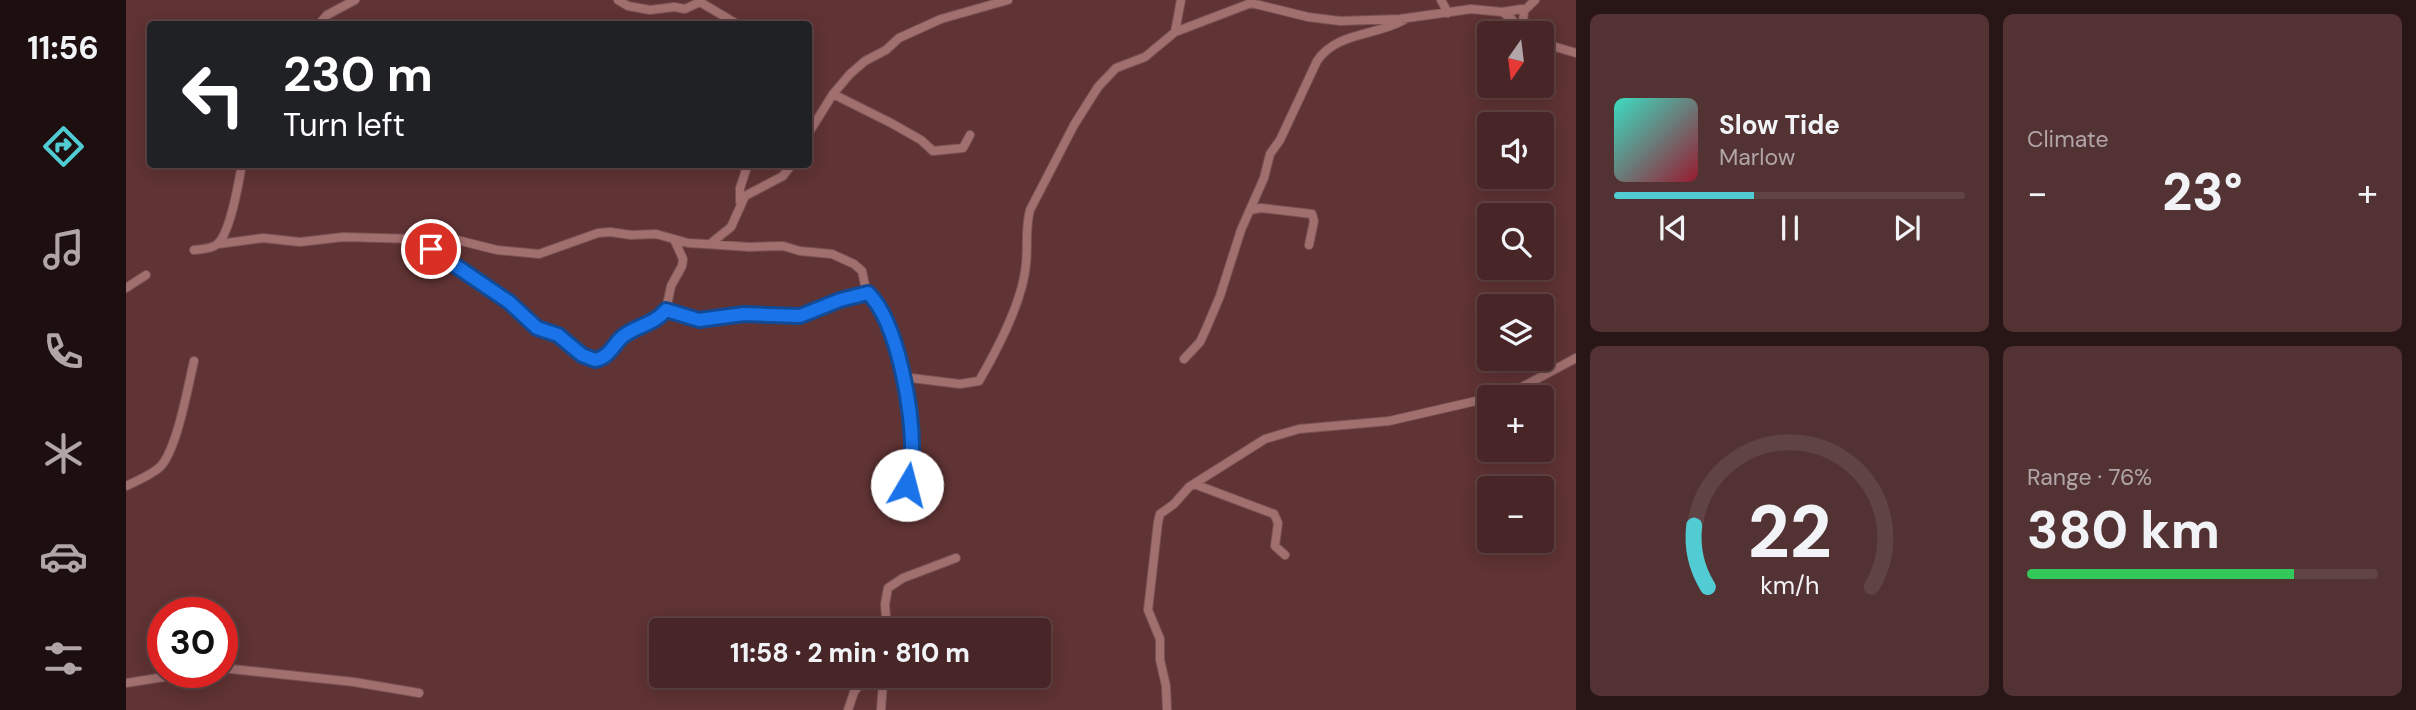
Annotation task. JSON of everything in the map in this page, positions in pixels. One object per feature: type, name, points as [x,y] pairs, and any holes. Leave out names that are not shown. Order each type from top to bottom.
[{"type":"street","points":[[322,21],[327,15],[355,0]]},
{"type":"street","points":[[618,0],[628,6],[650,10],[685,9],[697,1],[732,21]]},
{"type":"street","points":[[812,128],[833,94],[865,61],[886,50],[895,40],[942,19],[1008,0]]},
{"type":"street","points":[[1175,32],[1181,0]]},
{"type":"street","points":[[1441,0],[1448,13]]},
{"type":"street","points":[[1523,21],[1524,11],[1535,0]]},
{"type":"street","points":[[903,377],[960,384],[979,381],[1007,324],[1023,279],[1030,210],[1074,125],[1106,78],[1121,65],[1145,57],[1175,32],[1251,4],[1330,21],[1406,18],[1471,9],[1524,11]]},
{"type":"street","points":[[1502,12],[1513,21]]},
{"type":"street","points":[[1184,359],[1200,342],[1206,329],[1264,178],[1270,154],[1280,140],[1324,51],[1335,43],[1383,29],[1406,18]]},
{"type":"street","points":[[1554,47],[1576,53]]},
{"type":"street","points":[[833,94],[921,140],[933,151],[963,148],[970,135]]},
{"type":"street","points":[[218,244],[237,197],[241,168]]},
{"type":"street","points":[[740,206],[740,188],[747,168]]},
{"type":"street","points":[[736,246],[731,239],[732,226],[745,196],[783,176],[789,168]]},
{"type":"street","points":[[1250,211],[1261,208],[1312,214],[1314,221],[1308,245]]},
{"type":"street","points":[[710,244],[732,226]]},
{"type":"street","points":[[194,250],[263,238],[300,242],[343,237],[408,239],[436,234],[497,250],[531,254],[546,252],[604,232],[651,234],[710,244],[783,246],[800,251],[832,254],[859,268],[868,293],[884,316],[903,377],[912,452],[907,485]]},
{"type":"street","points":[[408,239],[431,249],[509,302],[537,328],[565,340],[589,359],[603,358],[620,339],[656,319],[666,310],[671,286],[682,266],[680,251],[674,239]]},
{"type":"street","points":[[126,288],[146,275]]},
{"type":"street","points":[[666,310],[699,320],[744,314],[800,316],[840,300],[868,293]]},
{"type":"street","points":[[1524,385],[1576,358]]},
{"type":"street","points":[[126,486],[156,470],[166,457],[194,361]]},
{"type":"street","points":[[1167,710],[1160,639],[1148,610],[1160,514],[1194,484],[1265,439],[1299,429],[1375,424],[1477,401]]},
{"type":"street","points":[[1194,484],[1274,514],[1278,523],[1275,546],[1284,555]]},
{"type":"street","points":[[886,618],[888,588],[903,578],[956,558]]},
{"type":"street","points":[[238,670],[354,682],[419,693]]},
{"type":"street","points":[[126,683],[147,680]]},
{"type":"street","points":[[848,710],[857,688]]},
{"type":"street","points":[[881,710],[883,688]]},
{"type":"route","points":[[431,249],[509,302],[537,328],[558,335],[582,355],[595,360],[609,354],[626,334],[645,326],[666,310],[699,320],[744,314],[800,316],[840,300],[868,293],[877,302],[884,316],[906,389],[912,452],[907,485]]}]
